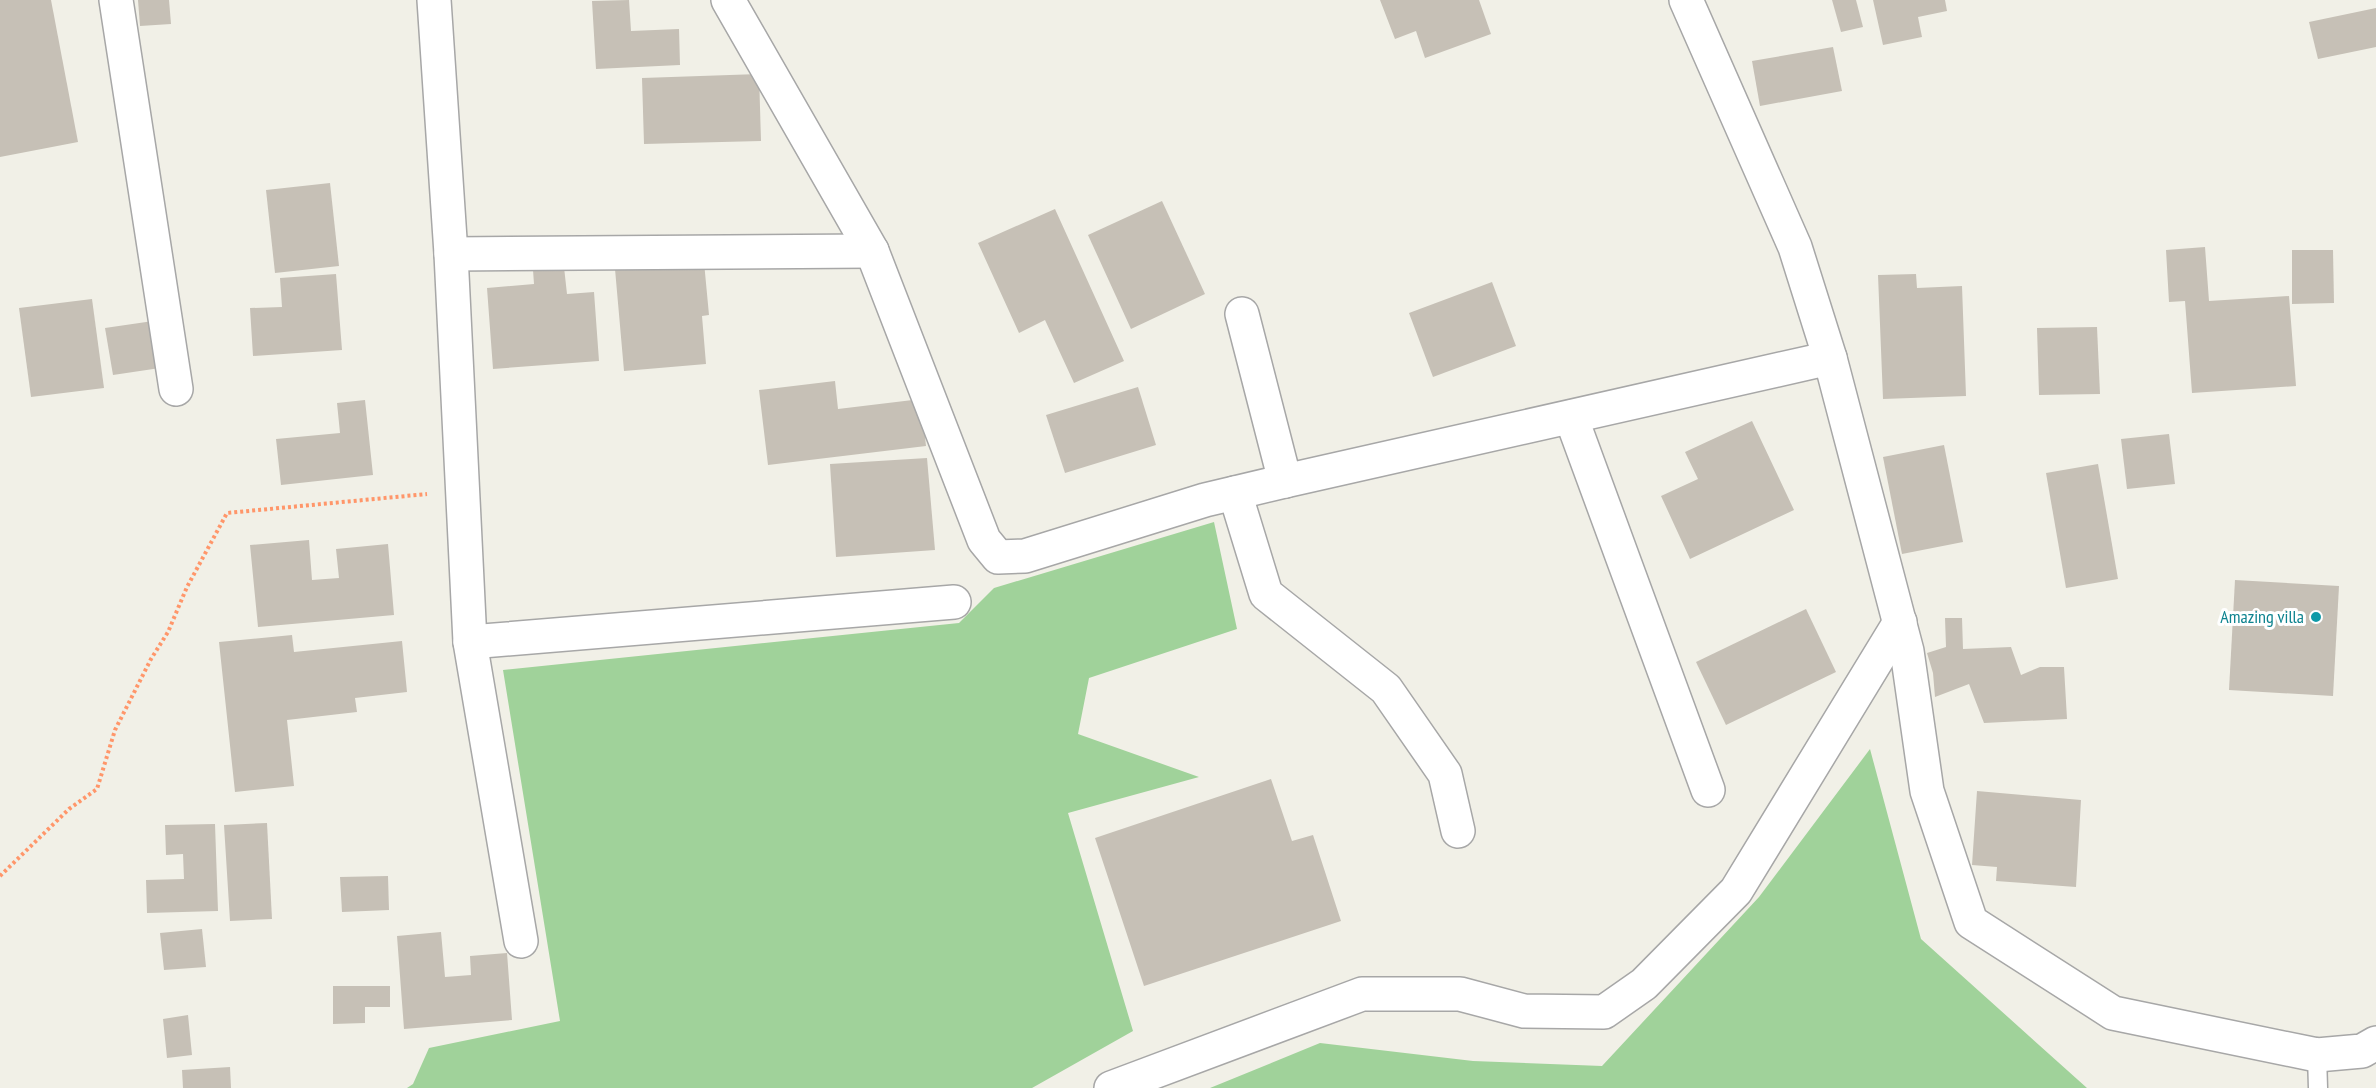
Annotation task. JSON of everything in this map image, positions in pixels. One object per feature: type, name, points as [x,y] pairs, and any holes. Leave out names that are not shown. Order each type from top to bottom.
[{"type":"street","points":[[116,0],[176,389]]},
{"type":"street","points":[[434,0],[451,254],[470,642],[521,941]]},
{"type":"street","points":[[728,0],[872,251],[984,540],[998,558],[1025,556],[1235,493],[1830,358]]},
{"type":"street","points":[[1686,0],[1795,247],[1830,358],[1907,651],[1927,791],[1971,922],[2113,1013],[2317,1055],[2362,1051],[2376,1043]]},
{"type":"street","points":[[451,254],[872,251]]},
{"type":"street","points":[[1242,314],[1285,481]]},
{"type":"street","points":[[1571,417],[1708,790]]},
{"type":"street","points":[[1235,493],[1266,594],[1386,689],[1444,774],[1458,831]]},
{"type":"street","points":[[470,642],[954,602]]},
{"type":"street","points":[[1111,1088],[1362,994],[1460,994],[1524,1011],[1604,1012],[1644,984],[1736,891],[1900,622]]},
{"type":"lane","points":[[2317,1055],[2318,1088]]},
{"type":"path","points":[[0,876],[69,809],[98,789],[115,730],[168,632],[187,587],[228,513],[463,491]]},
{"type":"green space","points":[[1214,522],[1237,629],[1089,678],[1078,734],[1199,777],[1068,813],[1133,1031],[1032,1088],[407,1088],[413,1084],[429,1048],[560,1021],[503,670],[959,623],[994,588]]},
{"type":"green space","points":[[1870,749],[1921,939],[2087,1088],[1210,1088],[1320,1043],[1473,1061],[1602,1066],[1759,897]]},
{"type":"building","points":[[0,0],[51,0],[78,142],[0,157]]},
{"type":"building","points":[[138,0],[169,0],[171,24],[140,26]]},
{"type":"building","points":[[629,0],[631,31],[679,29],[680,65],[596,69],[592,1]]},
{"type":"building","points":[[1380,0],[1479,0],[1491,34],[1425,58],[1416,31],[1395,39]]},
{"type":"building","points":[[1832,0],[1856,0],[1863,27],[1841,32]]},
{"type":"building","points":[[1873,0],[1945,0],[1947,11],[1918,17],[1922,37],[1883,45]]},
{"type":"building","points":[[2376,8],[2376,47],[2318,59],[2309,22]]},
{"type":"building","points":[[1833,47],[1842,91],[1760,106],[1752,61]]},
{"type":"building","points":[[759,74],[761,141],[644,144],[642,78]]},
{"type":"building","points":[[330,183],[339,266],[275,273],[266,190]]},
{"type":"building","points":[[1162,201],[1205,294],[1131,329],[1088,235]]},
{"type":"building","points":[[1055,209],[1124,361],[1074,383],[1045,320],[1019,333],[978,243]]},
{"type":"building","points":[[2205,247],[2209,301],[2289,296],[2296,386],[2192,393],[2185,301],[2169,302],[2166,250]]},
{"type":"building","points":[[2292,250],[2333,250],[2334,303],[2292,304]]},
{"type":"building","points":[[532,256],[564,267],[567,294],[594,292],[599,361],[493,369],[487,288],[534,284]]},
{"type":"building","points":[[704,262],[709,315],[702,316],[706,364],[624,371],[615,269]]},
{"type":"building","points":[[336,274],[342,350],[253,356],[250,308],[282,307],[280,278]]},
{"type":"building","points":[[1916,274],[1917,288],[1962,286],[1966,396],[1883,399],[1878,275]]},
{"type":"building","points":[[1492,282],[1516,346],[1433,377],[1409,313]]},
{"type":"building","points":[[92,299],[104,388],[31,397],[19,308]]},
{"type":"building","points":[[153,321],[160,368],[113,375],[105,328]]},
{"type":"building","points":[[2097,327],[2100,394],[2039,395],[2037,328]]},
{"type":"building","points":[[835,381],[838,409],[921,399],[926,446],[768,465],[759,390]]},
{"type":"building","points":[[1138,387],[1156,445],[1065,473],[1046,415]]},
{"type":"building","points":[[365,400],[373,475],[281,485],[276,439],[340,433],[337,403]]},
{"type":"building","points":[[1752,421],[1794,510],[1690,559],[1661,496],[1698,479],[1685,452]]},
{"type":"building","points":[[2169,434],[2175,484],[2127,489],[2121,439]]},
{"type":"building","points":[[1944,445],[1963,542],[1902,554],[1883,457]]},
{"type":"building","points":[[927,458],[935,550],[836,557],[830,464]]},
{"type":"building","points":[[2098,464],[2118,579],[2066,588],[2046,473]]},
{"type":"building","points":[[309,540],[312,580],[339,578],[336,549],[388,544],[394,615],[258,627],[250,545]]},
{"type":"building","points":[[2235,580],[2339,586],[2333,696],[2229,690]]},
{"type":"building","points":[[1806,609],[1836,672],[1726,725],[1696,662]]},
{"type":"building","points":[[1945,618],[1962,618],[1963,649],[2011,647],[2021,675],[2040,667],[2064,667],[2067,719],[1984,723],[1969,684],[1935,697],[1933,673],[1927,653],[1946,647]]},
{"type":"building","points":[[292,635],[294,652],[402,641],[407,692],[355,698],[357,712],[287,720],[294,786],[235,792],[219,642]]},
{"type":"building","points":[[1271,779],[1292,841],[1313,835],[1341,921],[1144,986],[1095,838]]},
{"type":"building","points":[[1977,791],[2081,800],[2076,887],[1996,881],[1997,867],[1972,865]]},
{"type":"building","points":[[267,823],[272,919],[230,921],[224,825]]},
{"type":"building","points":[[215,824],[218,911],[147,913],[146,880],[184,879],[183,854],[166,855],[165,825]]},
{"type":"building","points":[[388,876],[389,910],[342,912],[340,877]]},
{"type":"building","points":[[202,929],[206,967],[164,970],[160,933]]},
{"type":"building","points":[[441,932],[445,977],[471,975],[470,956],[507,953],[512,1020],[404,1029],[397,936]]},
{"type":"building","points":[[333,986],[390,986],[390,1007],[365,1007],[365,1023],[333,1024]]},
{"type":"building","points":[[188,1015],[192,1055],[167,1058],[163,1019]]},
{"type":"building","points":[[230,1067],[231,1088],[183,1088],[182,1070]]},
{"type":"place","name":"Amazing villa","points":[[2316,617]]}]
